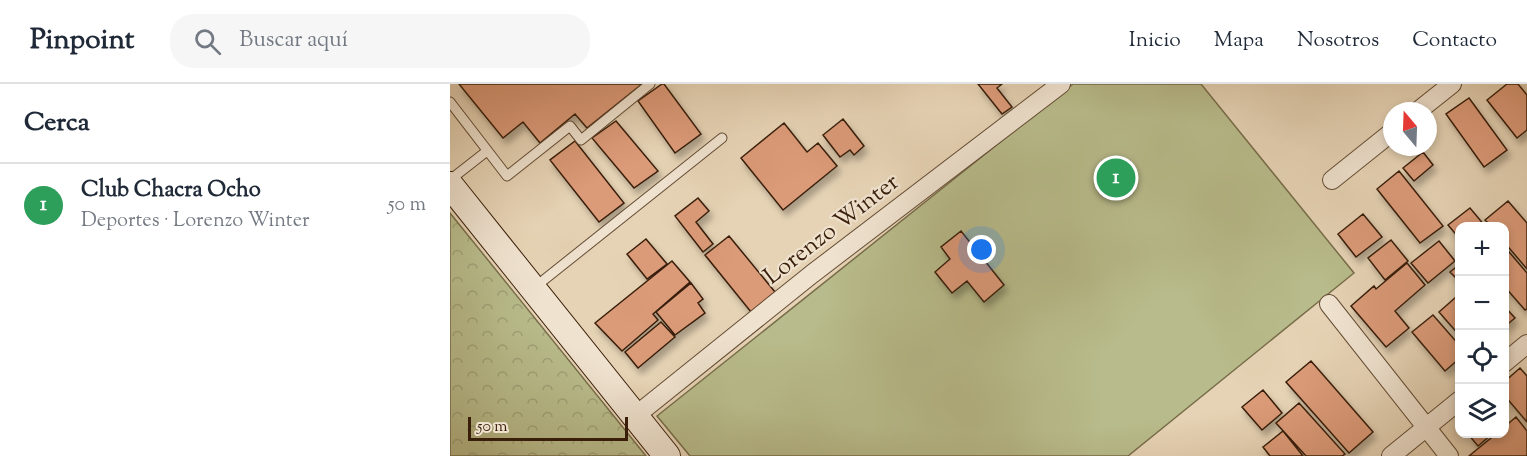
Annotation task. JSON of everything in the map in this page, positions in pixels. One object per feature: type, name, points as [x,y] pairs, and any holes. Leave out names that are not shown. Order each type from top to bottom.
[{"type":"main road","points":[[450,185],[666,456]]},
{"type":"street","name":"Lorenzo Winter","points":[[634,417],[813,274],[1061,84]]},
{"type":"street","points":[[1429,102],[1452,84]]},
{"type":"street","points":[[1332,180],[1383,139]]},
{"type":"street","points":[[1329,304],[1449,456]]},
{"type":"street","points":[[1509,359],[1527,344]]},
{"type":"street","points":[[1391,456],[1455,404]]},
{"type":"lane","points":[[450,102],[507,176],[570,126],[581,140],[650,84]]},
{"type":"lane","points":[[533,289],[722,138]]},
{"type":"lane","points":[[450,180],[487,151]]},
{"type":"green space","points":[[1073,84],[1201,84],[1354,273],[1128,456],[690,456],[657,416]]},
{"type":"green space","points":[[450,213],[646,456],[450,456]]},
{"type":"building","points":[[459,84],[642,84],[587,128],[575,114],[540,143],[523,122],[503,138]]},
{"type":"building","points":[[662,84],[701,134],[675,153],[638,101]]},
{"type":"building","points":[[978,84],[1002,84],[997,88],[1012,107],[1002,114]]},
{"type":"building","points":[[1507,84],[1518,84],[1527,95],[1527,130],[1517,138],[1487,100]]},
{"type":"building","points":[[1469,98],[1507,150],[1484,167],[1446,114]]},
{"type":"building","points":[[843,119],[864,146],[854,155],[850,150],[840,157],[823,135]]},
{"type":"building","points":[[616,121],[658,171],[634,188],[592,138]]},
{"type":"building","points":[[784,123],[807,152],[818,143],[837,166],[783,210],[741,158]]},
{"type":"building","points":[[575,141],[624,203],[599,222],[550,160]]},
{"type":"building","points":[[1418,156],[1426,156],[1433,165],[1414,181],[1403,168]]},
{"type":"building","points":[[1399,171],[1443,226],[1420,243],[1377,189]]},
{"type":"building","points":[[698,198],[709,211],[696,222],[713,244],[703,252],[675,216]]},
{"type":"building","points":[[1508,201],[1527,223],[1527,269],[1509,248],[1509,222],[1487,222],[1485,220]]},
{"type":"building","points":[[1470,208],[1482,222],[1455,222],[1455,233],[1448,225]]},
{"type":"building","points":[[1363,214],[1382,237],[1356,257],[1338,234]]},
{"type":"building","points":[[961,231],[1004,285],[984,302],[967,281],[952,293],[935,272],[950,259],[941,247]]},
{"type":"building","points":[[729,236],[775,292],[751,312],[705,255]]},
{"type":"building","points":[[646,239],[667,264],[647,279],[627,254]]},
{"type":"building","points":[[1391,240],[1408,261],[1385,280],[1368,258]]},
{"type":"building","points":[[1439,241],[1455,261],[1428,283],[1411,263]]},
{"type":"building","points":[[1509,252],[1527,273],[1527,309],[1525,310],[1509,292]]},
{"type":"building","points":[[672,261],[690,282],[653,314],[658,320],[622,351],[595,323]]},
{"type":"building","points":[[1407,263],[1425,285],[1395,311],[1409,328],[1386,347],[1351,306],[1374,286],[1376,289]]},
{"type":"building","points":[[691,283],[703,299],[698,303],[705,313],[675,335],[656,312]]},
{"type":"building","points":[[1455,298],[1455,330],[1439,312]]},
{"type":"building","points":[[1509,311],[1515,318],[1509,323]]},
{"type":"building","points":[[1433,315],[1455,340],[1455,362],[1445,371],[1412,332]]},
{"type":"building","points":[[661,322],[675,337],[638,368],[625,352]]},
{"type":"building","points":[[1311,361],[1373,432],[1349,453],[1286,382]]},
{"type":"building","points":[[1520,368],[1527,376],[1527,422],[1509,401],[1509,378]]},
{"type":"building","points":[[1263,390],[1282,413],[1262,430],[1242,407]]},
{"type":"building","points":[[1299,403],[1345,454],[1342,456],[1306,456],[1276,423]]},
{"type":"building","points":[[1516,417],[1527,431],[1527,456],[1469,456],[1491,438],[1509,438],[1509,423]]},
{"type":"building","points":[[1283,431],[1303,456],[1270,456],[1263,447]]},
{"type":"building","points":[[1471,438],[1487,438],[1478,446]]},
{"type":"place","name":"Club Chacra Ocho","points":[[1116,178]]}]
